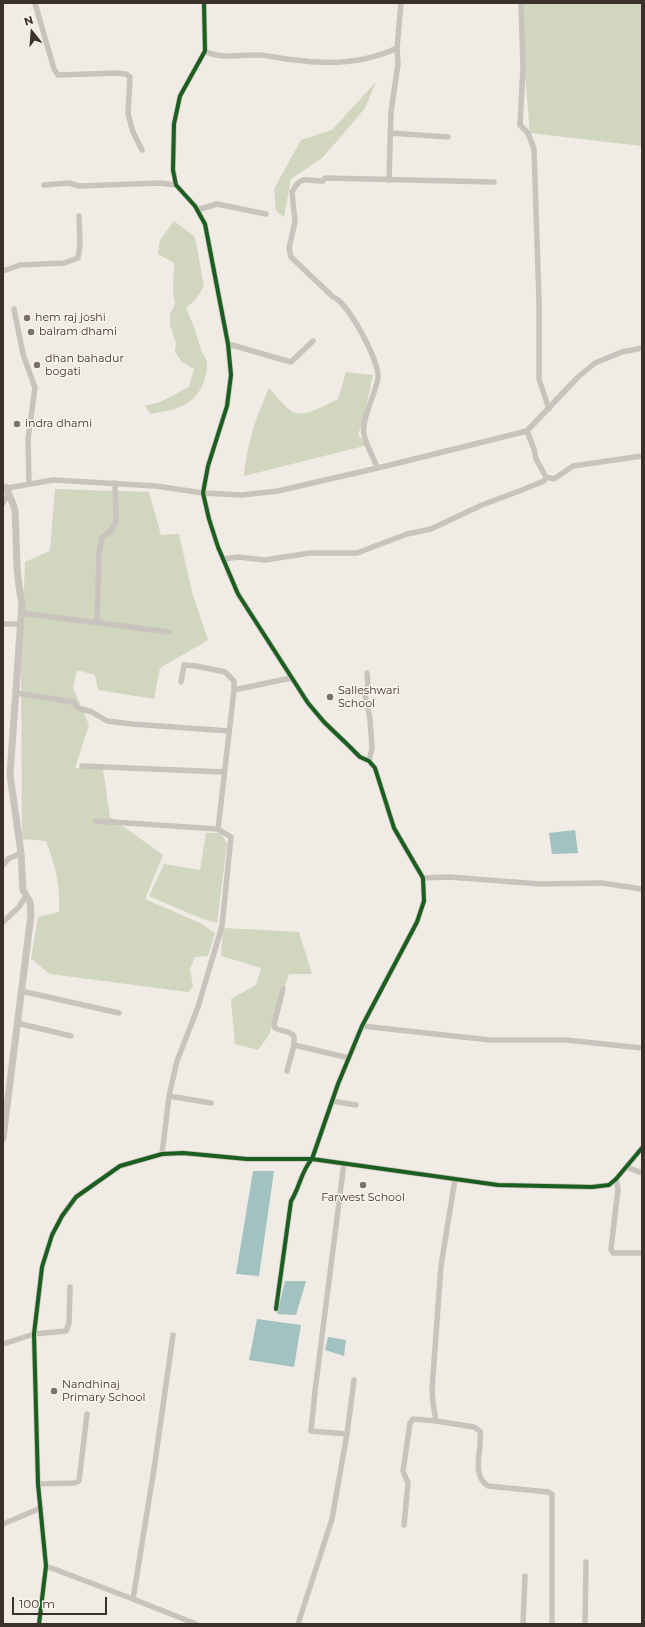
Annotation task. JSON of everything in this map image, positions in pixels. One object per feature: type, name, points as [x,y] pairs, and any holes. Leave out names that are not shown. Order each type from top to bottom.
[{"type":"street","points":[[35,3],[54,69],[58,75],[116,73],[126,74],[130,77],[128,114],[142,150]]},
{"type":"street","points":[[204,3],[205,51],[180,96],[174,124],[173,163],[176,185],[197,210],[205,224],[228,344],[231,375],[227,406],[208,466],[203,493],[209,519],[238,594],[292,678],[324,722],[360,757],[369,761],[375,768],[394,828],[424,878],[424,901],[418,922],[362,1026],[332,1101],[312,1159],[304,1168],[298,1190],[291,1201],[276,1309]]},
{"type":"street","points":[[389,180],[391,112],[398,64],[397,48],[401,3]]},
{"type":"street","points":[[521,3],[523,68],[520,125],[528,133],[534,149],[539,301],[539,379],[549,409]]},
{"type":"street","points":[[205,51],[212,55],[221,57],[258,55],[296,60],[331,62],[367,59],[397,48]]},
{"type":"street","points":[[390,133],[448,137]]},
{"type":"street","points":[[377,468],[364,433],[378,377],[378,367],[347,309],[338,299],[333,297],[291,257],[289,248],[295,222],[292,192],[299,181],[306,179],[323,181],[325,178],[494,182]]},
{"type":"street","points":[[44,185],[69,183],[79,186],[160,183],[176,185]]},
{"type":"street","points":[[197,210],[217,204],[266,214]]},
{"type":"street","points":[[3,271],[20,265],[64,263],[78,258],[80,245],[79,216]]},
{"type":"street","points":[[14,309],[22,354],[35,388],[28,439],[29,483]]},
{"type":"street","points":[[228,344],[291,362],[313,341]]},
{"type":"street","points":[[6,489],[29,483],[53,480],[115,483],[203,493],[241,495],[278,491],[527,431],[577,378],[594,363],[622,352],[642,348]]},
{"type":"street","points":[[527,431],[536,459],[546,477],[554,479],[573,466],[642,456]]},
{"type":"street","points":[[224,558],[238,557],[265,560],[310,553],[357,553],[407,534],[431,529],[482,505],[544,481],[546,477]]},
{"type":"street","points":[[97,624],[99,554],[102,538],[112,530],[116,521],[115,483]]},
{"type":"street","points":[[3,503],[6,489]]},
{"type":"street","points":[[3,1138],[31,915],[30,902],[23,890],[21,852],[10,775],[22,603],[17,581],[15,509],[6,489]]},
{"type":"street","points":[[21,613],[37,614],[97,624],[169,632]]},
{"type":"street","points":[[3,624],[20,624]]},
{"type":"street","points":[[182,682],[184,665],[224,672],[234,681],[218,829]]},
{"type":"street","points":[[367,673],[368,686],[365,694],[370,719],[372,748],[369,761]]},
{"type":"street","points":[[234,690],[292,678]]},
{"type":"street","points":[[16,693],[73,702],[78,708],[92,712],[108,721],[229,731]]},
{"type":"street","points":[[82,766],[224,772]]},
{"type":"street","points":[[96,821],[218,829],[231,837],[222,926],[198,1007],[177,1061],[169,1096],[162,1154]]},
{"type":"street","points":[[3,865],[8,859],[21,852]]},
{"type":"street","points":[[424,878],[449,877],[540,884],[602,883],[642,889]]},
{"type":"street","points":[[3,922],[19,907],[26,896]]},
{"type":"street","points":[[283,989],[274,1024],[275,1028],[293,1034],[294,1045],[287,1071]]},
{"type":"street","points":[[21,991],[119,1013]]},
{"type":"street","points":[[17,1023],[71,1036]]},
{"type":"street","points":[[362,1026],[490,1040],[566,1040],[642,1048]]},
{"type":"street","points":[[294,1045],[349,1058]]},
{"type":"street","points":[[169,1096],[211,1102]]},
{"type":"street","points":[[332,1101],[356,1105]]},
{"type":"street","points":[[39,1624],[46,1566],[38,1484],[34,1334],[42,1267],[52,1235],[62,1216],[76,1197],[120,1166],[162,1154],[183,1153],[247,1159],[312,1159],[498,1185],[592,1187],[609,1185],[616,1180],[642,1148]]},
{"type":"street","points":[[344,1163],[311,1429],[314,1432],[347,1434]]},
{"type":"street","points":[[627,1167],[642,1173]]},
{"type":"street","points":[[436,1421],[432,1389],[440,1274],[455,1179]]},
{"type":"street","points":[[616,1180],[618,1189],[612,1249],[613,1253],[642,1253]]},
{"type":"street","points":[[3,1344],[34,1334],[66,1331],[69,1323],[70,1287]]},
{"type":"street","points":[[133,1599],[173,1335]]},
{"type":"street","points":[[298,1624],[332,1519],[347,1434],[354,1380]]},
{"type":"street","points":[[38,1484],[74,1483],[79,1481],[87,1414]]},
{"type":"street","points":[[404,1525],[408,1483],[403,1471],[410,1423],[413,1419],[478,1428],[481,1436],[478,1474],[482,1482],[488,1486],[548,1492],[552,1494],[552,1624]]},
{"type":"street","points":[[3,1524],[41,1508]]},
{"type":"street","points":[[585,1624],[586,1562]]},
{"type":"street","points":[[46,1566],[196,1624]]},
{"type":"street","points":[[523,1624],[525,1576]]},
{"type":"green space","points":[[519,3],[642,3],[642,146],[530,133]]},
{"type":"green space","points":[[376,82],[365,108],[338,140],[322,158],[291,179],[284,217],[276,211],[274,189],[301,140],[332,130]]},
{"type":"green space","points":[[174,221],[195,237],[204,286],[196,299],[186,308],[207,363],[207,370],[200,390],[189,402],[175,409],[150,414],[145,406],[160,402],[189,387],[194,369],[182,362],[175,352],[176,343],[170,325],[170,314],[175,304],[173,290],[174,263],[158,254],[160,240]]},
{"type":"green space","points":[[346,372],[373,375],[363,420],[358,435],[368,445],[244,476],[253,430],[269,388],[291,411],[302,414],[315,410],[338,399]]},
{"type":"green space","points":[[55,489],[149,492],[161,535],[179,534],[192,592],[208,640],[160,668],[154,699],[98,690],[95,675],[77,670],[73,688],[89,725],[75,768],[103,769],[110,817],[163,855],[145,899],[200,923],[215,933],[208,956],[195,957],[190,969],[193,986],[188,992],[50,974],[31,959],[38,917],[59,912],[59,892],[57,876],[46,841],[22,839],[21,661],[25,562],[50,551]]},
{"type":"green space","points":[[206,833],[221,833],[227,844],[217,923],[200,918],[149,896],[164,864],[200,870]]},
{"type":"green space","points":[[223,928],[299,932],[312,974],[289,974],[269,1035],[258,1050],[235,1044],[231,999],[256,985],[261,968],[221,956]]},
{"type":"water","points":[[575,830],[578,853],[552,854],[549,833]]},
{"type":"water","points":[[253,1171],[274,1171],[259,1276],[236,1274]]},
{"type":"water","points":[[285,1281],[306,1281],[296,1315],[277,1314]]},
{"type":"water","points":[[257,1319],[301,1325],[294,1367],[249,1360]]},
{"type":"water","points":[[328,1337],[346,1340],[344,1356],[325,1350]]},
{"type":"cycle path","points":[[204,3],[205,51],[180,96],[174,124],[173,170],[176,185],[195,206],[205,224],[228,344],[231,375],[227,406],[208,466],[203,493],[209,519],[218,547],[238,594],[308,703],[324,722],[360,757],[369,761],[375,768],[394,828],[423,878],[424,901],[417,922],[362,1026],[338,1084],[312,1159],[305,1169],[291,1201],[276,1309]]},
{"type":"cycle path","points":[[39,1624],[46,1566],[38,1484],[34,1334],[42,1267],[52,1235],[62,1216],[76,1197],[120,1166],[162,1154],[183,1153],[247,1159],[312,1159],[498,1185],[592,1187],[609,1185],[616,1179],[642,1148]]},
{"type":"place","name":"hem raj joshi","points":[[27,318]]},
{"type":"place","name":"balram dhami","points":[[31,332]]},
{"type":"place","name":"dhan bahadur bogati","points":[[37,365]]},
{"type":"place","name":"indra dhami","points":[[17,424]]},
{"type":"place","name":"Salleshwari School","points":[[330,697]]},
{"type":"place","name":"Farwest School","points":[[363,1185]]},
{"type":"place","name":"Nandhinaj Primary School","points":[[54,1391]]}]
